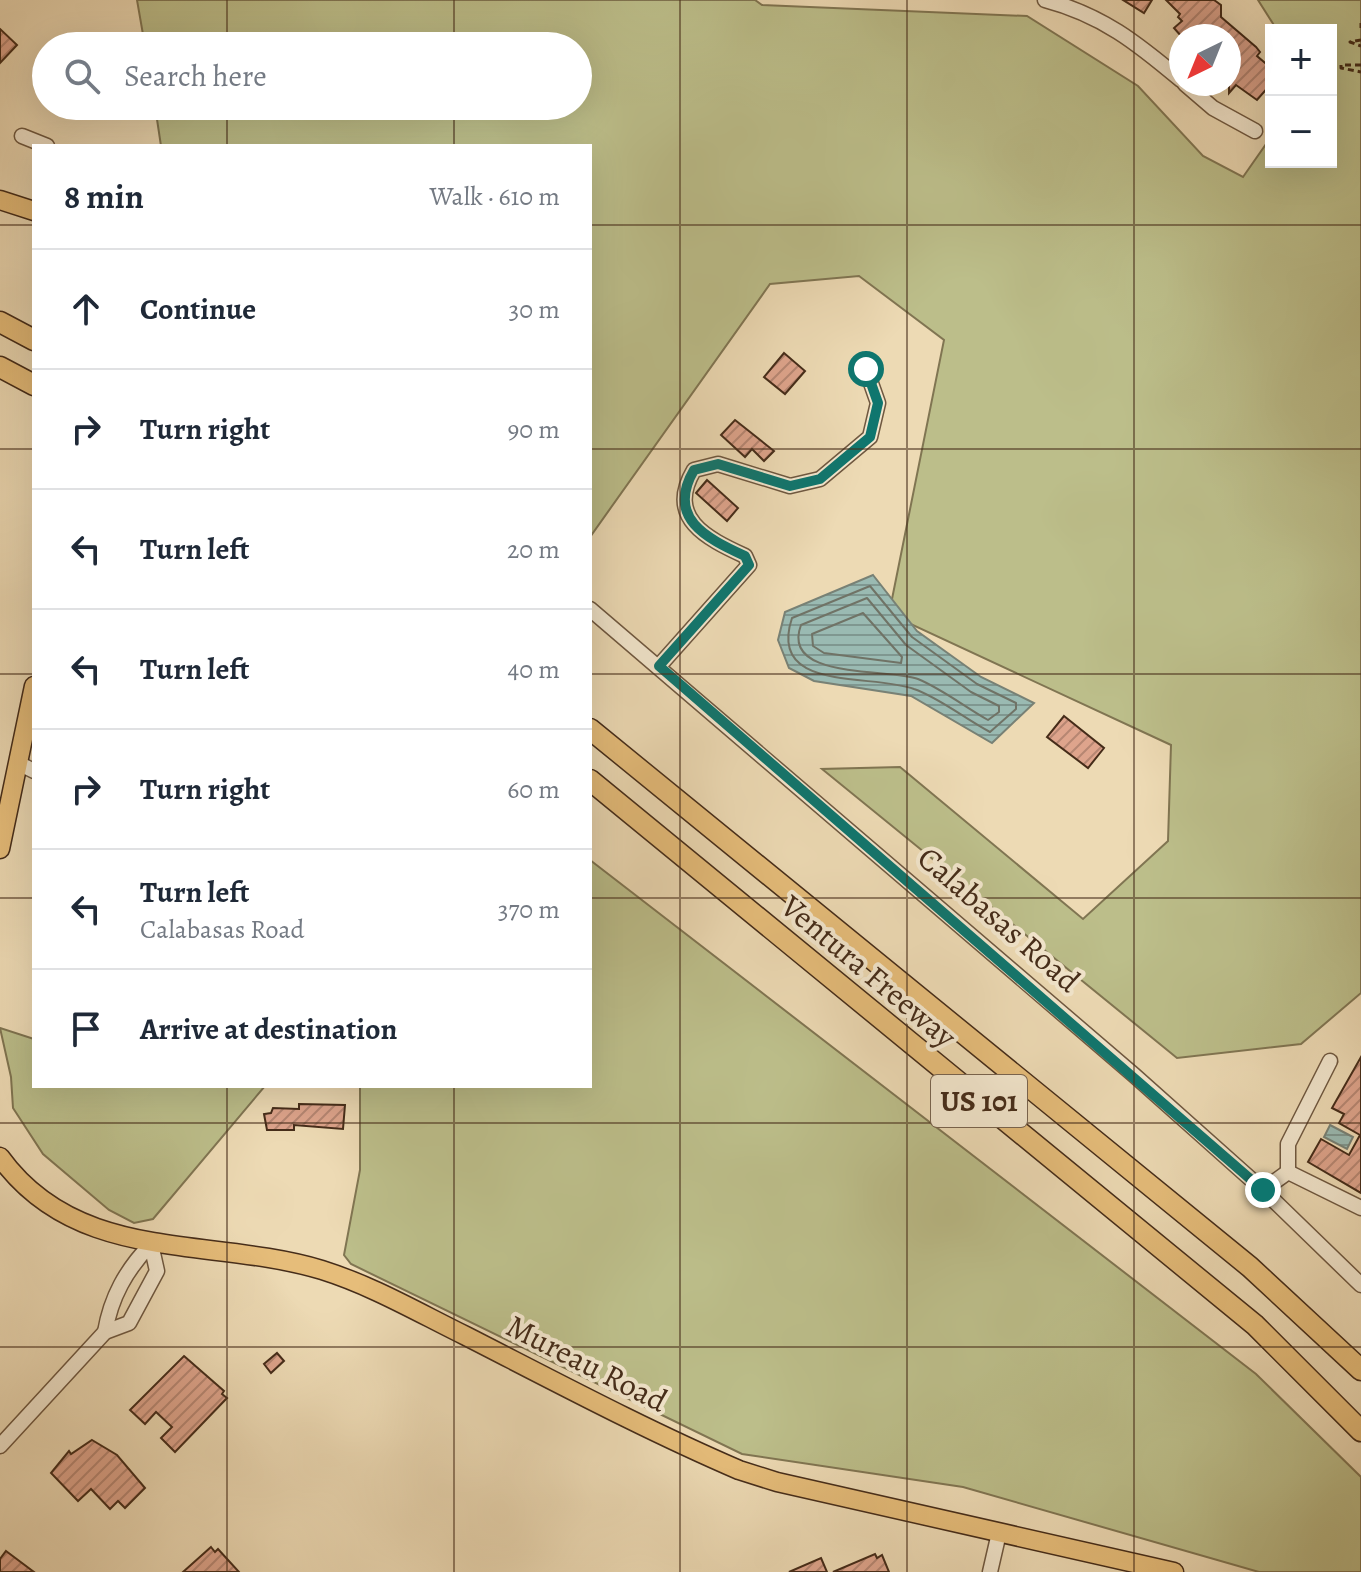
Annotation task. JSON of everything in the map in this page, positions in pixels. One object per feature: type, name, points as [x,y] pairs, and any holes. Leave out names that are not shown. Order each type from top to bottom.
[{"type":"highway","points":[[0,322],[32,339]]},
{"type":"highway","points":[[0,367],[32,384]]},
{"type":"highway","name":"Ventura Freeway","points":[[592,731],[1250,1267],[1361,1370]]},
{"type":"highway","name":"Ventura Freeway","points":[[592,782],[1255,1325],[1361,1431]]},
{"type":"main road","points":[[0,200],[32,210]]},
{"type":"main road","points":[[0,849],[26,767],[32,706]]},
{"type":"main road","name":"Mureau Road","points":[[0,1157],[22,1183],[70,1218],[108,1234],[151,1244],[238,1252],[324,1271],[360,1283],[739,1470],[1174,1572]]},
{"type":"street","points":[[1045,0],[1071,7],[1125,33],[1169,70]]},
{"type":"street","points":[[1199,96],[1213,108],[1255,131]]},
{"type":"street","points":[[22,136],[42,144]]},
{"type":"street","points":[[659,666],[749,565],[745,556],[709,540],[685,513],[683,489],[694,470],[718,464],[790,486],[820,479],[870,437],[878,403],[866,369]]},
{"type":"street","name":"Calabasas Road","points":[[592,611],[1263,1190],[1361,1285]]},
{"type":"street","points":[[1288,1172],[1288,1144],[1330,1061]]},
{"type":"street","points":[[1263,1190],[1288,1172]]},
{"type":"street","points":[[1288,1172],[1361,1208]]},
{"type":"street","points":[[105,1332],[110,1304],[134,1262],[151,1244]]},
{"type":"street","points":[[0,1446],[105,1332],[129,1323],[157,1271],[151,1244]]},
{"type":"street","points":[[990,1572],[999,1533]]},
{"type":"path","points":[[1361,40],[1350,42],[1361,46]]},
{"type":"path","points":[[1361,65],[1341,65],[1341,68],[1361,72]]},
{"type":"green space","points":[[137,0],[755,0],[762,5],[1027,16],[1138,86],[1203,156],[1243,177],[1265,146],[1265,168],[1337,168],[1337,24],[1273,24],[1258,0],[1361,0],[1361,993],[1301,1044],[1177,1058],[822,769],[900,767],[1083,919],[1168,841],[1171,745],[889,614],[944,340],[859,276],[770,284],[592,534],[592,144],[161,144],[157,120],[592,120],[592,32],[143,32]]},
{"type":"green space","points":[[592,862],[1256,1374],[1361,1477],[1361,1572],[1259,1572],[963,1487],[742,1454],[351,1264],[344,1255],[360,1170],[360,1088],[592,1088]]},
{"type":"green space","points":[[0,1028],[32,1038],[32,1088],[263,1088],[153,1219],[134,1223],[109,1210],[43,1154],[13,1108],[11,1077]]},
{"type":"water","points":[[873,575],[917,631],[981,677],[1034,703],[992,743],[911,696],[814,681],[789,668],[778,640],[785,612]]},
{"type":"water","points":[[1330,1125],[1353,1137],[1347,1149],[1324,1137]]},
{"type":"building","points":[[1123,0],[1152,0],[1144,13]]},
{"type":"building","points":[[1166,0],[1214,0],[1221,5],[1221,17],[1229,24],[1179,24],[1182,21],[1178,17],[1180,14]]},
{"type":"building","points":[[0,29],[17,45],[0,63]]},
{"type":"building","points":[[1241,34],[1256,47],[1260,52],[1257,56],[1265,63],[1265,91],[1257,100],[1241,89]]},
{"type":"building","points":[[784,353],[805,371],[785,394],[764,377]]},
{"type":"building","points":[[735,420],[774,451],[764,461],[752,449],[745,457],[721,435]]},
{"type":"building","points":[[707,480],[738,508],[727,521],[696,493]]},
{"type":"building","points":[[1064,716],[1104,748],[1088,768],[1047,737]]},
{"type":"building","points":[[1361,1057],[1361,1193],[1308,1162],[1321,1139],[1349,1155],[1360,1135],[1339,1123],[1344,1114],[1332,1108]]},
{"type":"building","points":[[299,1104],[345,1105],[343,1129],[294,1125],[294,1130],[267,1130],[264,1114],[271,1113],[273,1108],[299,1109]]},
{"type":"building","points":[[277,1353],[284,1361],[271,1373],[264,1364]]},
{"type":"building","points":[[184,1356],[224,1391],[222,1394],[227,1398],[175,1452],[161,1438],[172,1427],[156,1412],[145,1424],[130,1410]]},
{"type":"building","points":[[92,1440],[117,1455],[145,1488],[125,1508],[118,1501],[110,1509],[91,1489],[78,1501],[51,1473],[69,1451],[71,1454]]},
{"type":"building","points":[[211,1547],[215,1552],[218,1549],[239,1572],[183,1572]]},
{"type":"building","points":[[6,1551],[34,1572],[0,1572],[0,1559]]},
{"type":"building","points":[[875,1554],[877,1558],[882,1555],[889,1572],[833,1572]]},
{"type":"building","points":[[821,1558],[827,1572],[789,1572]]},
{"type":"route","points":[[866,369],[878,403],[870,437],[820,479],[790,486],[718,464],[694,470],[683,489],[685,513],[709,540],[745,556],[749,565],[659,666],[1263,1190]]}]
